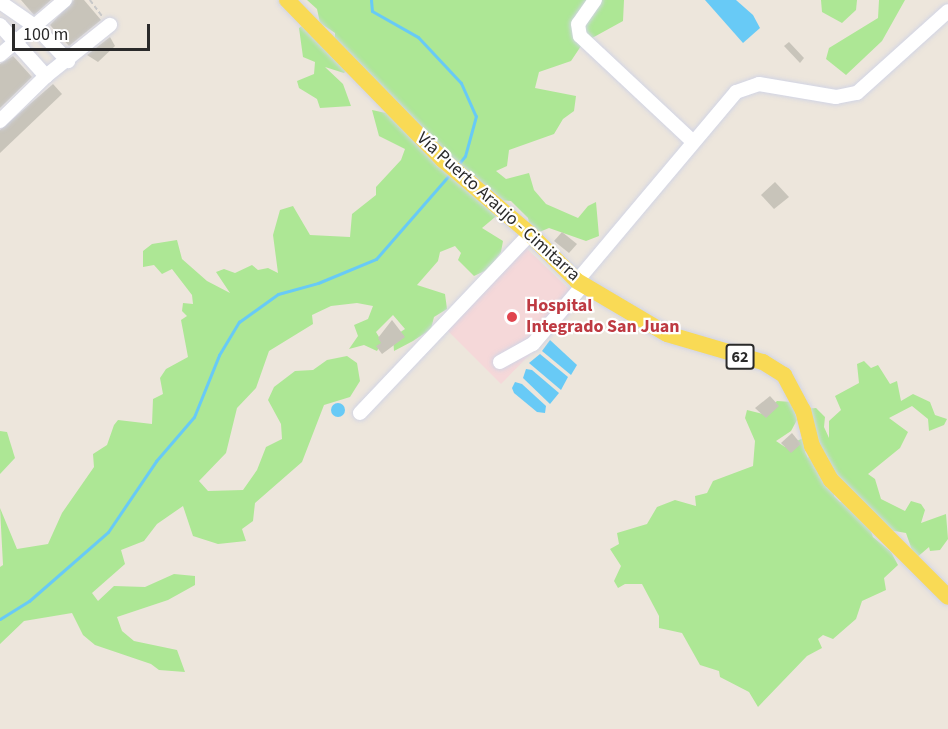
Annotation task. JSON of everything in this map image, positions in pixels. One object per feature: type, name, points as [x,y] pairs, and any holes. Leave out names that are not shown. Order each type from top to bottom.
[{"type":"main road","name":"Vía Puerto Araujo - Cimitarra","points":[[287,0],[443,160],[530,234],[580,283],[667,334],[763,362],[784,375],[802,410],[812,446],[831,480],[948,597]]},
{"type":"street","points":[[0,55],[12,43],[36,27],[65,0]]},
{"type":"street","points":[[595,0],[578,24],[580,36],[691,140]]},
{"type":"street","points":[[0,2],[36,27],[69,61]]},
{"type":"street","points":[[500,362],[532,344],[691,140],[722,105],[747,86],[759,84],[836,97],[857,93],[948,11]]},
{"type":"street","points":[[0,25],[12,43],[46,76]]},
{"type":"street","points":[[0,121],[46,76],[69,61],[110,25]]},
{"type":"street","points":[[360,413],[530,234]]},
{"type":"path","points":[[90,0],[110,25]]},
{"type":"shaded area","name":"Hospital Integrado San Juan","points":[[525,247],[582,301],[501,384],[446,329]]},
{"type":"green space","points":[[307,0],[624,0],[623,21],[583,43],[571,61],[539,72],[535,88],[576,96],[574,111],[563,119],[554,134],[509,150],[507,166],[496,171],[506,179],[529,173],[534,190],[546,204],[578,218],[588,206],[596,202],[599,236],[586,241],[549,228],[532,235],[528,218],[511,201],[501,200],[501,212],[482,228],[503,241],[501,252],[489,269],[474,276],[458,260],[461,253],[455,246],[440,252],[438,261],[417,285],[445,294],[447,309],[434,317],[431,329],[413,341],[394,351],[393,337],[405,329],[393,315],[376,332],[382,342],[377,351],[364,345],[349,349],[358,336],[354,325],[368,319],[373,306],[357,303],[331,306],[312,315],[313,324],[269,351],[256,388],[237,408],[226,453],[199,481],[208,491],[243,490],[257,470],[266,447],[282,439],[281,424],[268,400],[274,387],[295,371],[313,370],[327,360],[347,356],[357,363],[360,381],[350,397],[324,405],[302,462],[255,503],[253,521],[242,529],[246,541],[218,544],[193,536],[183,506],[157,524],[144,541],[121,550],[125,564],[92,593],[98,601],[114,586],[145,587],[174,574],[195,576],[195,585],[168,600],[117,617],[122,631],[134,641],[177,650],[185,672],[159,670],[151,664],[95,645],[83,635],[72,613],[24,621],[0,644],[0,567],[3,565],[0,508],[17,549],[48,544],[62,513],[94,467],[93,454],[107,445],[114,425],[118,420],[152,424],[153,399],[163,394],[160,378],[166,369],[188,357],[181,320],[187,316],[182,311],[183,303],[193,304],[192,295],[172,269],[162,274],[154,265],[143,267],[143,251],[152,244],[177,240],[182,259],[207,281],[230,293],[216,272],[224,269],[235,273],[252,265],[258,270],[268,268],[278,273],[273,235],[280,210],[293,206],[310,235],[350,237],[352,214],[376,195],[376,187],[401,160],[405,149],[379,136],[372,110],[414,119],[351,66],[344,73],[325,67],[343,84],[351,106],[320,108],[317,99],[299,88],[297,81],[314,74],[315,62],[303,57],[299,28],[309,21],[335,41],[335,33],[320,23],[317,9]]},
{"type":"green space","points":[[821,0],[857,0],[856,10],[842,23],[822,12]]},
{"type":"green space","points":[[879,0],[905,0],[882,41],[846,75],[826,59],[829,48],[878,18]]},
{"type":"green space","points":[[864,361],[871,368],[878,365],[890,384],[897,381],[901,401],[913,394],[930,402],[935,415],[947,419],[944,425],[929,431],[928,419],[912,406],[889,418],[908,432],[900,448],[868,474],[875,479],[881,499],[905,511],[911,501],[921,504],[925,510],[921,523],[946,514],[948,539],[940,550],[930,551],[929,547],[915,559],[906,533],[889,530],[836,482],[834,496],[840,502],[856,503],[856,513],[865,515],[873,537],[891,552],[898,565],[884,578],[886,590],[862,601],[856,619],[833,639],[823,635],[818,639],[822,648],[807,656],[758,707],[749,692],[720,677],[719,671],[700,665],[682,633],[659,628],[659,616],[642,584],[625,584],[618,588],[614,581],[621,566],[610,549],[619,544],[617,533],[647,524],[657,507],[675,500],[696,506],[695,496],[707,493],[713,481],[753,466],[755,441],[745,418],[747,410],[763,414],[777,401],[792,402],[797,420],[791,431],[776,441],[785,447],[807,436],[805,452],[808,458],[816,448],[804,409],[816,408],[825,417],[824,427],[829,438],[829,421],[841,410],[835,396],[859,383],[857,364]]},
{"type":"green space","points":[[0,431],[7,432],[15,458],[0,474]]},
{"type":"water","points":[[705,0],[736,0],[753,15],[760,28],[743,43]]},
{"type":"water","points":[[550,340],[577,365],[571,375],[542,351]]},
{"type":"water","points":[[540,354],[568,377],[561,390],[529,363]]},
{"type":"water","points":[[526,369],[532,370],[559,393],[550,404],[523,378]]},
{"type":"water","points":[[515,382],[522,384],[546,406],[545,413],[537,412],[514,393],[512,388]]},
{"type":"water","points":[[338,403],[343,405],[345,410],[343,415],[338,417],[333,415],[331,410],[333,405]]},
{"type":"building","points":[[21,0],[51,0],[34,15]]},
{"type":"building","points":[[74,0],[84,0],[101,20],[69,46],[50,25]]},
{"type":"building","points":[[110,37],[115,46],[98,62],[87,55]]},
{"type":"building","points":[[789,42],[804,58],[800,63],[784,46]]},
{"type":"building","points":[[13,56],[32,77],[0,108],[0,64]]},
{"type":"building","points":[[53,84],[62,94],[0,153],[0,130]]},
{"type":"building","points":[[775,182],[789,197],[774,209],[761,195]]},
{"type":"building","points":[[562,232],[577,244],[569,253],[554,241]]},
{"type":"building","points":[[392,320],[405,337],[382,354],[376,346],[381,343],[378,338]]},
{"type":"building","points":[[770,396],[779,406],[766,418],[755,408]]},
{"type":"building","points":[[792,433],[801,444],[791,453],[781,443]]},
{"type":"waterway","points":[[371,0],[372,11],[418,37],[461,83],[476,116],[465,156],[457,166]]},
{"type":"waterway","points":[[0,619],[29,601],[108,532],[156,461],[194,417],[219,355],[239,322],[278,294],[318,283],[376,259],[451,173]]},
{"type":"place","name":"Hospital Integrado San Juan","points":[[512,317]]}]
